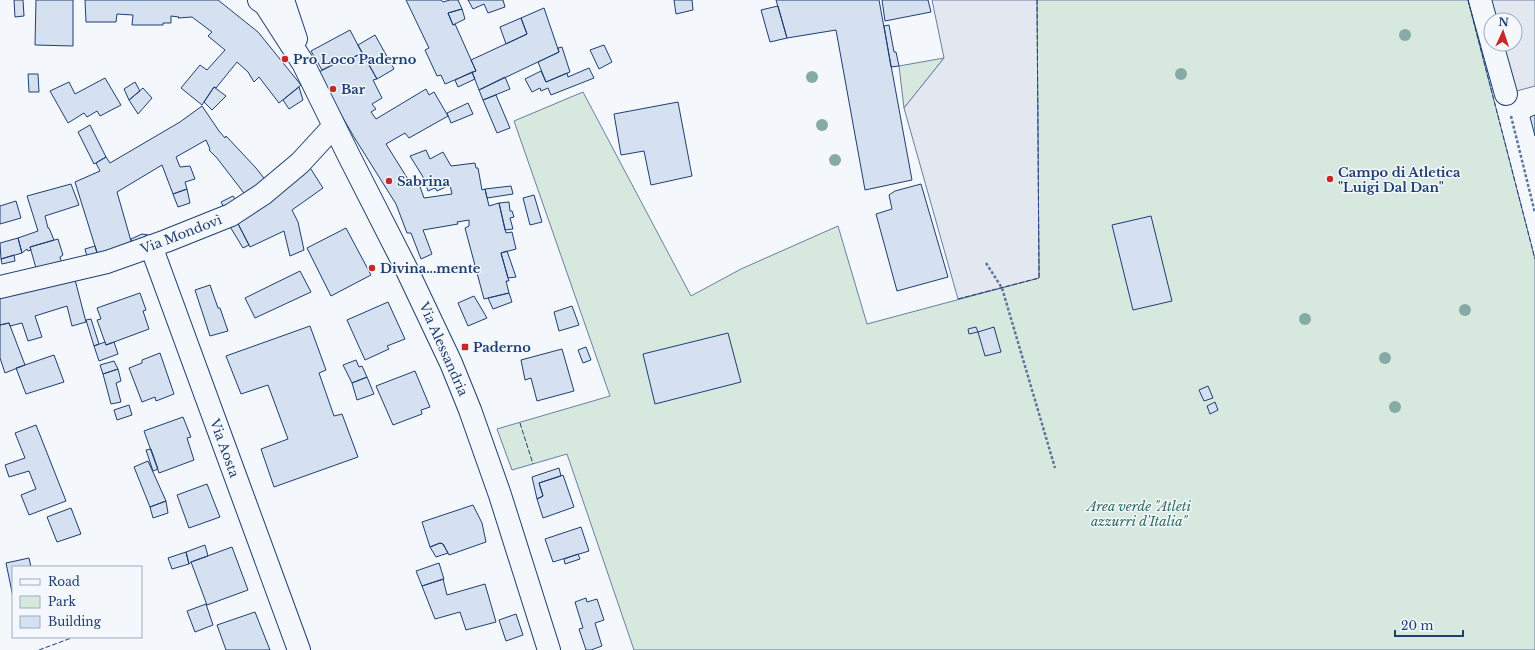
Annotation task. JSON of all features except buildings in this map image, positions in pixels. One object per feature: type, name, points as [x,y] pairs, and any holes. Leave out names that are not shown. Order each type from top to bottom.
[{"type":"street","points":[[1480,0],[1483,12]]},
{"type":"street","name":"Via Alessandria","points":[[272,1],[405,266],[451,363],[470,410],[500,495],[549,650]]},
{"type":"street","points":[[1494,52],[1506,94]]},
{"type":"street","name":"Via Mondovì","points":[[0,287],[107,262],[231,215],[263,194],[300,163],[334,126]]},
{"type":"street","name":"Via Aosta","points":[[151,246],[299,650]]},
{"type":"path","points":[[1506,94],[1535,213]]},
{"type":"path","points":[[986,263],[1002,288],[1055,468]]},
{"type":"green space","name":"Area verde \"Atleti azzurri d'Italia\"","points":[[1037,0],[1468,0],[1535,259],[1535,650],[634,650],[567,454],[512,470],[497,429],[610,396],[514,121],[583,92],[691,296],[741,269],[838,226],[867,324],[1039,278]]},
{"type":"green space","points":[[944,58],[904,108],[899,66]]},
{"type":"shaded area","points":[[932,0],[1037,0],[1039,278],[958,299],[904,108],[944,58]]},
{"type":"shaded area","points":[[1480,0],[1535,0],[1535,86],[1506,94],[1494,52],[1523,52],[1523,12],[1487,12]]},
{"type":"fence","points":[[958,299],[1039,278],[1037,0]]},
{"type":"fence","points":[[1468,0],[1535,259]]},
{"type":"fence","points":[[520,423],[533,464]]},
{"type":"fence","points":[[39,650],[71,638]]},
{"type":"place","name":"Pro Loco Paderno","points":[[285,59]]},
{"type":"place","name":"Bar","points":[[333,89]]},
{"type":"place","name":"Campo di Atletica \"Luigi Dal Dan\"","points":[[1330,179]]},
{"type":"place","name":"Sabrina","points":[[389,181]]},
{"type":"place","name":"Divina...mente","points":[[372,268]]},
{"type":"place","name":"Paderno","points":[[465,347]]}]
